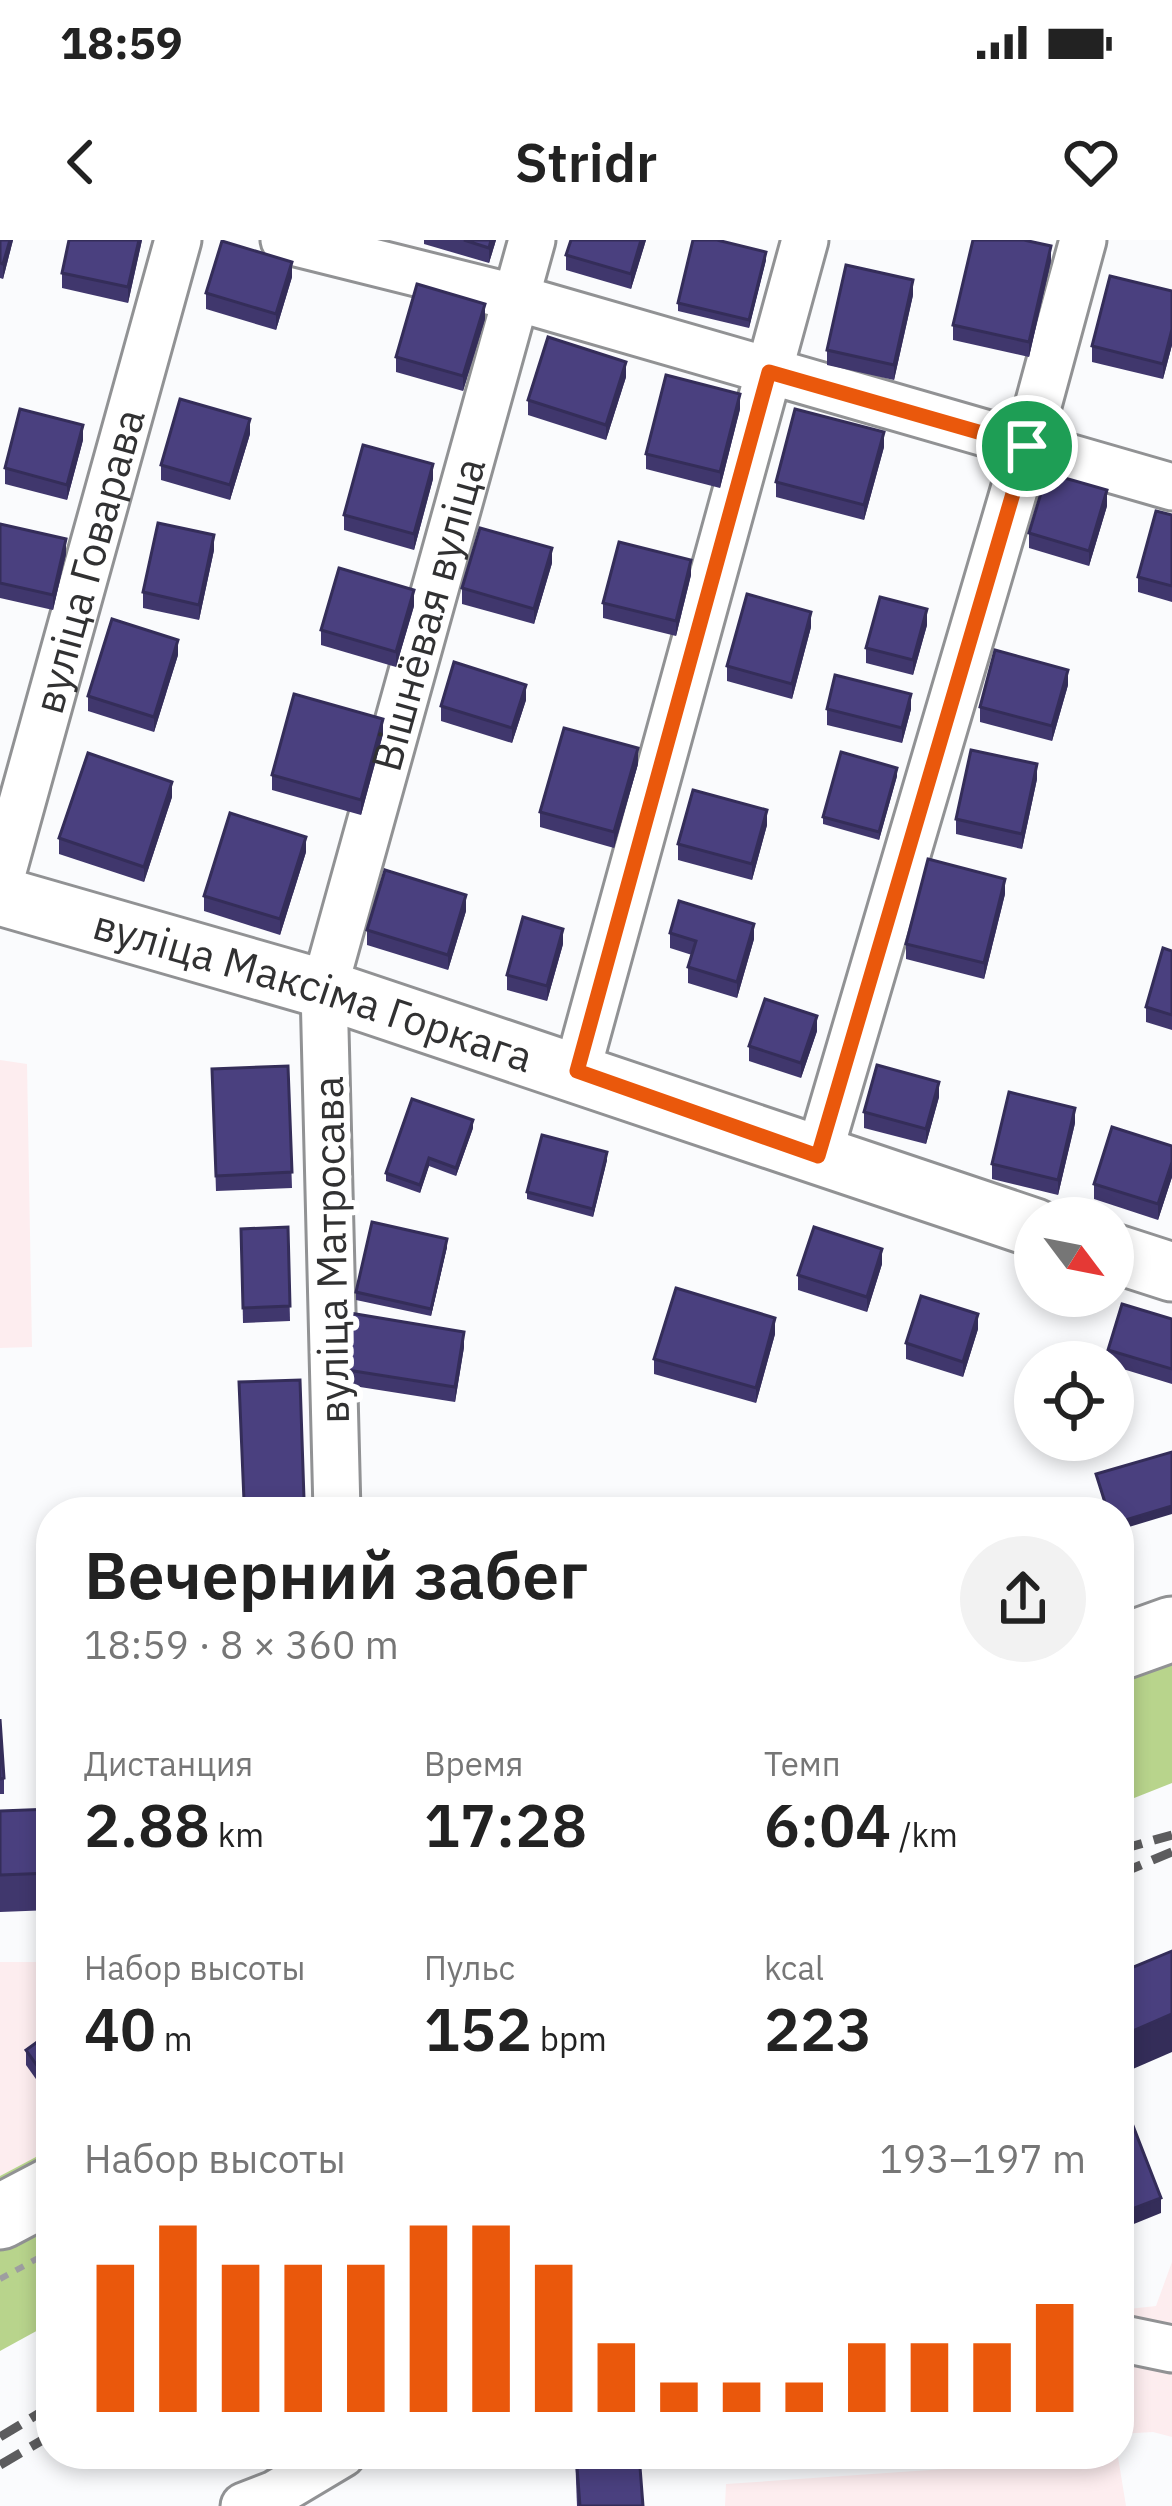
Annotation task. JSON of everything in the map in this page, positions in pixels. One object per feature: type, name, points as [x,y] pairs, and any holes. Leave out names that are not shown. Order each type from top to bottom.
[{"type":"main road","points":[[1134,1643],[1172,1630]]},
{"type":"main road","points":[[0,2217],[36,2198]]},
{"type":"street","name":"вуліца Говарава","points":[[0,882],[178,240]]},
{"type":"street","points":[[284,240],[517,298],[1172,488]]},
{"type":"street","name":"Вішнёвая вуліца","points":[[324,989],[532,240]]},
{"type":"street","points":[[577,1071],[805,240]]},
{"type":"street","points":[[818,1156],[1027,446],[1082,240]]},
{"type":"street","name":"вуліца Максіма Горкага","points":[[0,896],[324,989],[1014,1221]]},
{"type":"street","name":"вуліца Матросава","points":[[324,989],[338,1497]]},
{"type":"street","points":[[1134,1259],[1172,1271]]},
{"type":"street","points":[[1134,2341],[1172,2349]]},
{"type":"street","points":[[244,2506],[317,2469]]},
{"type":"path","points":[[0,2279],[36,2260]]},
{"type":"shaded area","points":[[0,1060],[27,1064],[32,1347],[0,1348]]},
{"type":"shaded area","points":[[0,1962],[36,1962],[36,2157],[0,2176]]},
{"type":"shaded area","points":[[1172,2262],[1172,2437],[1134,2433],[1134,2308],[1156,2306]]},
{"type":"shaded area","points":[[944,2469],[1120,2469],[1126,2506],[725,2506],[726,2484]]},
{"type":"green space","points":[[1172,1604],[1172,1783],[1134,1798],[1134,1617]]},
{"type":"green space","points":[[36,2157],[36,2331],[0,2351],[0,2176]]},
{"type":"building","points":[[0,240],[10,240],[3,264],[0,263]]},
{"type":"building","points":[[69,240],[139,240],[128,287],[62,273]]},
{"type":"building","points":[[464,240],[491,240],[489,248]]},
{"type":"building","points":[[571,240],[641,240],[631,274],[566,255]]},
{"type":"building","points":[[693,240],[717,240],[766,252],[749,320],[678,303]]},
{"type":"building","points":[[973,240],[1024,240],[1051,246],[1029,342],[953,325]]},
{"type":"building","points":[[222,241],[292,262],[276,314],[206,293]]},
{"type":"building","points":[[846,265],[913,280],[894,365],[827,350]]},
{"type":"building","points":[[1110,276],[1172,291],[1172,329],[1163,364],[1092,346]]},
{"type":"building","points":[[417,284],[485,304],[463,376],[396,357]]},
{"type":"building","points":[[548,337],[626,362],[606,425],[528,400]]},
{"type":"building","points":[[666,375],[740,394],[720,472],[646,454]]},
{"type":"building","points":[[180,399],[250,419],[230,485],[161,465]]},
{"type":"building","points":[[20,409],[83,425],[67,485],[5,468]]},
{"type":"building","points":[[795,409],[884,432],[864,505],[776,482]]},
{"type":"building","points":[[363,445],[433,464],[414,534],[344,515]]},
{"type":"building","points":[[1047,473],[1107,490],[1089,551],[1029,533]]},
{"type":"building","points":[[1156,511],[1172,515],[1172,586],[1138,577]]},
{"type":"building","points":[[158,523],[214,535],[199,605],[143,592]]},
{"type":"building","points":[[0,524],[66,539],[53,595],[0,583]]},
{"type":"building","points":[[480,528],[552,548],[534,609],[462,588]]},
{"type":"building","points":[[619,542],[691,560],[676,621],[603,603]]},
{"type":"building","points":[[339,568],[414,590],[396,652],[321,630]]},
{"type":"building","points":[[747,594],[811,612],[792,684],[727,666]]},
{"type":"building","points":[[880,597],[927,609],[913,660],[866,648]]},
{"type":"building","points":[[112,619],[178,640],[154,717],[88,696]]},
{"type":"building","points":[[995,650],[1068,670],[1052,726],[980,707]]},
{"type":"building","points":[[454,662],[526,685],[512,728],[441,706]]},
{"type":"building","points":[[835,675],[911,694],[902,728],[827,709]]},
{"type":"building","points":[[294,694],[383,719],[361,800],[272,775]]},
{"type":"building","points":[[564,728],[638,748],[614,832],[540,812]]},
{"type":"building","points":[[971,750],[1037,764],[1022,834],[956,819]]},
{"type":"building","points":[[841,752],[897,768],[879,832],[823,817]]},
{"type":"building","points":[[88,753],[172,782],[144,867],[59,838]]},
{"type":"building","points":[[693,790],[767,810],[752,864],[678,844]]},
{"type":"building","points":[[230,813],[306,837],[280,919],[204,896]]},
{"type":"building","points":[[928,859],[1005,879],[984,963],[906,944]]},
{"type":"building","points":[[385,870],[466,895],[448,955],[367,930]]},
{"type":"building","points":[[679,901],[754,924],[737,982],[688,967],[696,941],[670,933]]},
{"type":"building","points":[[523,917],[563,929],[547,986],[507,975]]},
{"type":"building","points":[[1163,948],[1172,951],[1172,1015],[1146,1007]]},
{"type":"building","points":[[765,999],[817,1016],[801,1063],[749,1046]]},
{"type":"building","points":[[877,1065],[939,1082],[926,1129],[864,1112]]},
{"type":"building","points":[[288,1066],[292,1172],[216,1176],[212,1069]]},
{"type":"building","points":[[1009,1092],[1075,1108],[1058,1180],[992,1164]]},
{"type":"building","points":[[412,1099],[473,1120],[456,1168],[429,1158],[420,1185],[386,1173]]},
{"type":"building","points":[[1112,1127],[1172,1146],[1172,1162],[1158,1204],[1094,1184]]},
{"type":"building","points":[[542,1135],[607,1152],[593,1209],[527,1192]]},
{"type":"building","points":[[372,1222],[447,1239],[431,1309],[356,1292]]},
{"type":"building","points":[[288,1227],[290,1306],[243,1308],[241,1229]]},
{"type":"building","points":[[814,1227],[882,1249],[867,1297],[798,1275]]},
{"type":"building","points":[[676,1288],[775,1318],[756,1388],[654,1359]]},
{"type":"building","points":[[921,1296],[978,1314],[963,1362],[906,1343]]},
{"type":"building","points":[[1134,1308],[1172,1319],[1172,1369],[1134,1358],[1134,1341],[1111,1341],[1118,1317],[1134,1317]]},
{"type":"building","points":[[350,1313],[464,1332],[455,1387],[341,1369]]},
{"type":"building","points":[[300,1380],[304,1497],[244,1497],[239,1382]]},
{"type":"building","points":[[1172,1452],[1172,1506],[1134,1517],[1134,1497],[1103,1497],[1096,1474]]},
{"type":"building","points":[[0,1719],[4,1778],[0,1779]]},
{"type":"building","points":[[36,1810],[36,1874],[0,1875],[0,1811]]},
{"type":"building","points":[[1172,1951],[1172,2014],[1134,2030],[1134,1967]]},
{"type":"building","points":[[36,2043],[36,2064],[26,2050]]},
{"type":"building","points":[[1134,2128],[1161,2198],[1134,2208]]},
{"type":"building","points":[[577,2469],[640,2469],[643,2506],[580,2506]]},
{"type":"railway","points":[[1134,1846],[1172,1835]]},
{"type":"railway","points":[[1134,1868],[1172,1852]]},
{"type":"railway","points":[[0,2437],[36,2415]]},
{"type":"railway","points":[[0,2465],[36,2444]]},
{"type":"route","points":[[769,372],[1027,446],[818,1156],[577,1071],[769,372]]}]
